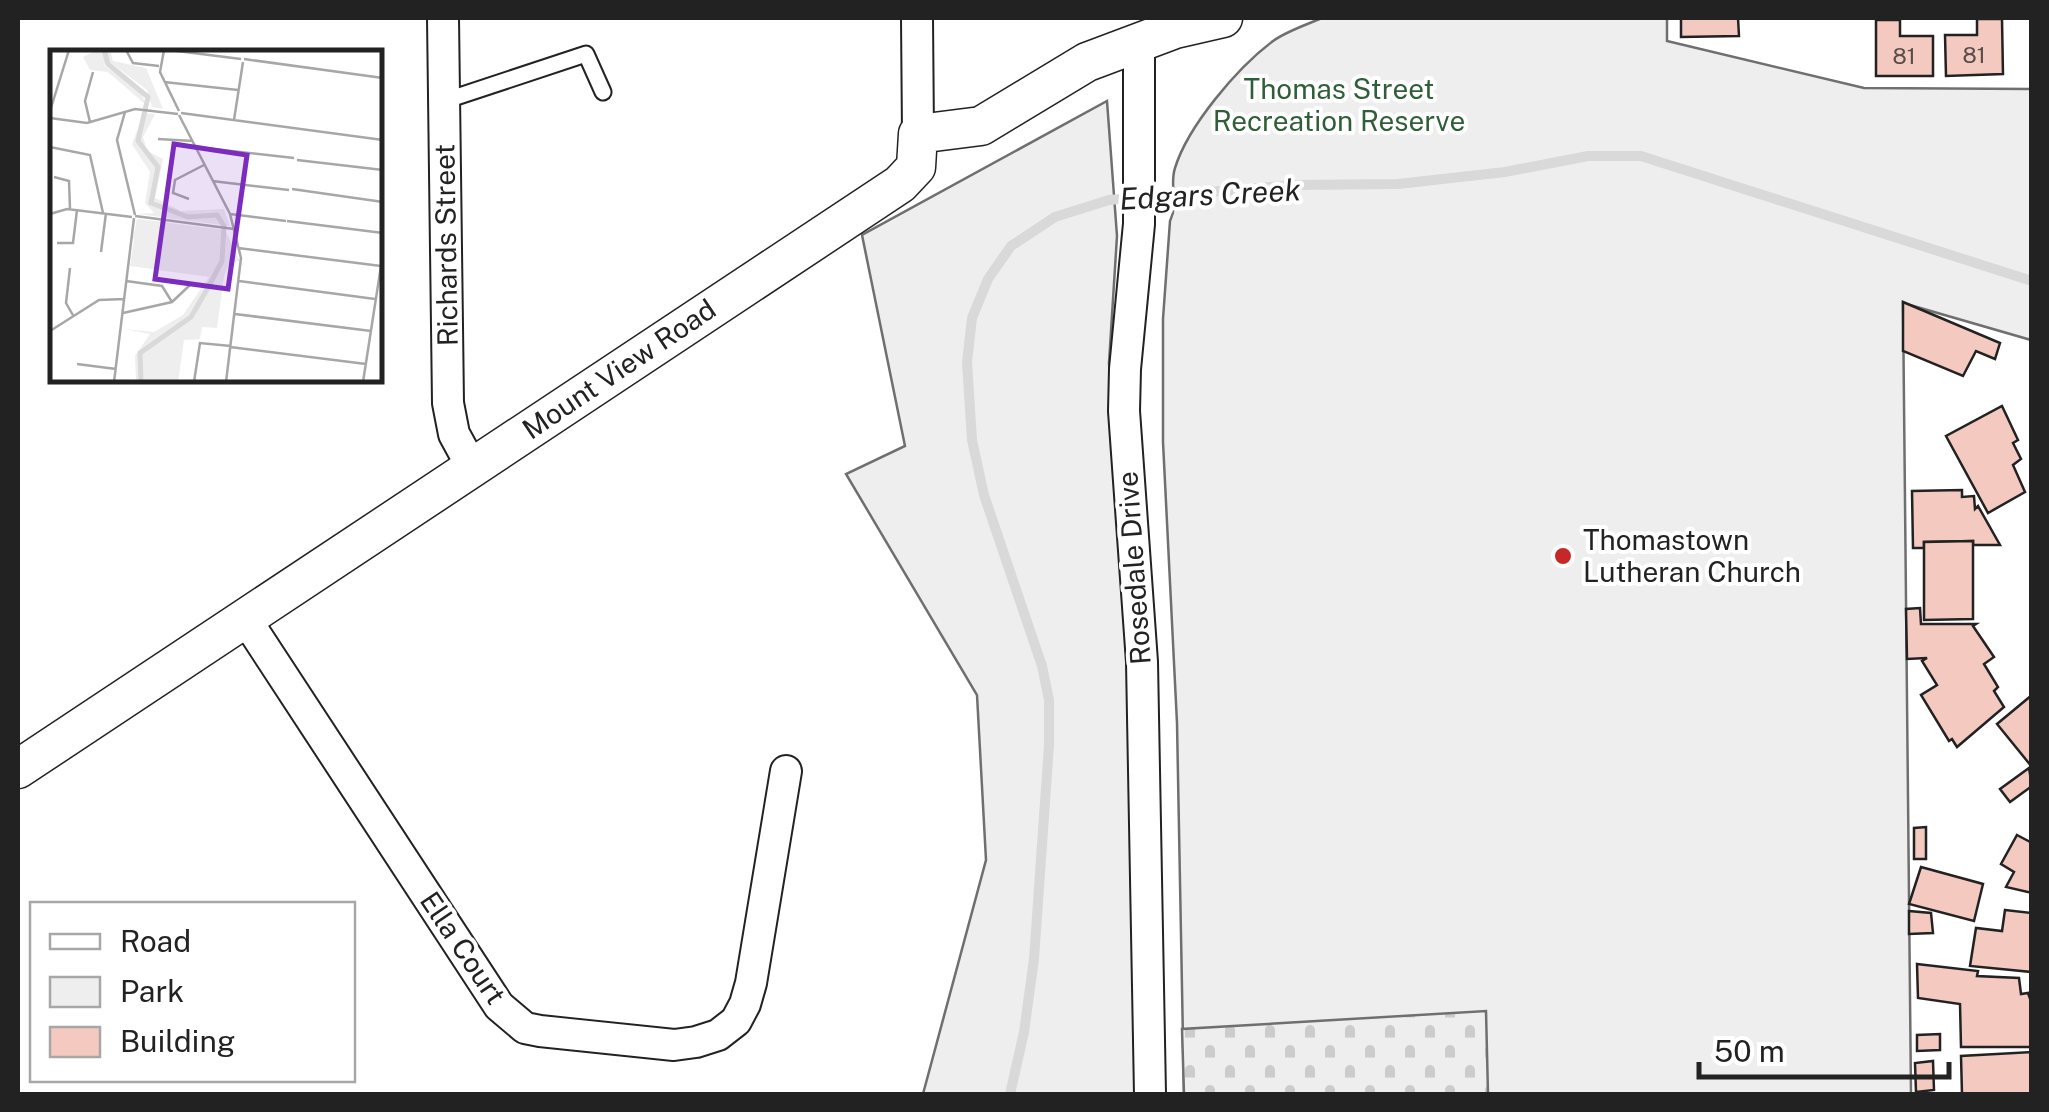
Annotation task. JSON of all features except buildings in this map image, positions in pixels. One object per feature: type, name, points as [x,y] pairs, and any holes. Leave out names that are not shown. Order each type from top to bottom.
[{"type":"street","name":"Richards Street","points":[[444,18],[449,420],[472,466]]},
{"type":"street","points":[[917,18],[918,134],[982,126],[1087,62],[1223,18]]},
{"type":"street","name":"Rosedale Drive","points":[[1138,43],[1139,224],[1124,411],[1142,681],[1150,1094]]},
{"type":"street","name":"Mount View Road","points":[[18,769],[900,184],[916,167],[918,134]]},
{"type":"street","name":"Ella Court","points":[[245,618],[499,1006],[525,1028],[674,1045],[718,1035],[736,1021],[751,983],[786,772]]},
{"type":"lane","points":[[444,100],[586,54],[603,92]]},
{"type":"green space","name":"Thomas Street Recreation Reserve","points":[[1322,18],[1667,18],[1667,41],[1864,88],[2031,89],[2031,340],[1903,303],[1911,1094],[1184,1094],[1177,723],[1163,442],[1163,319],[1174,208],[1173,175],[1202,116],[1244,66],[1278,37]]},
{"type":"green space","points":[[1107,101],[1117,236],[1109,363],[1127,664],[1139,1094],[923,1094],[986,860],[977,695],[846,474],[905,446],[862,235]]},
{"type":"green space","points":[[1486,1011],[1488,1094],[1184,1094],[1182,1029]]},
{"type":"waterway","name":"Edgars Creek","points":[[1010,1094],[1034,959],[1049,700],[1042,666],[984,495],[972,440],[967,362],[972,318],[988,279],[1011,246],[1055,217],[1109,200],[1295,185],[1398,184],[1505,172],[1588,156],[1641,156],[2032,281]]},
{"type":"place","name":"Thomastown Lutheran Church","points":[[1563,556]]}]
